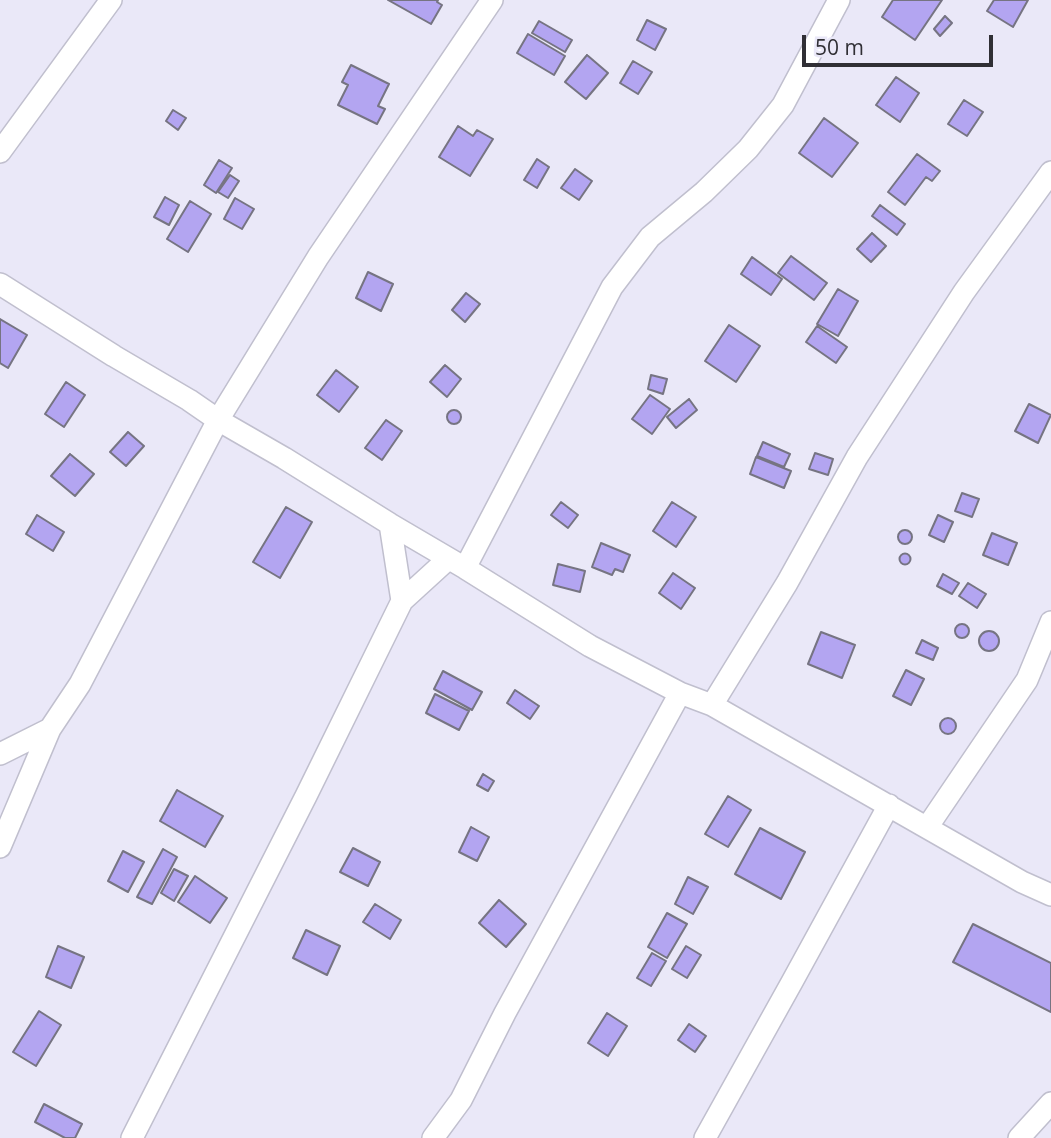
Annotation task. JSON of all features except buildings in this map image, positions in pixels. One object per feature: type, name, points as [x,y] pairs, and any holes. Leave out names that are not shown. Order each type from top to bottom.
[{"type":"street","points":[[0,152],[111,0]]},
{"type":"street","points":[[0,847],[50,729],[80,684],[218,420],[318,257],[492,0]]},
{"type":"street","points":[[132,1138],[402,601],[457,563],[612,287],[650,237],[713,184],[748,149],[776,114],[839,0]]},
{"type":"street","points":[[712,705],[787,583],[857,457],[964,292],[1051,172]]},
{"type":"street","points":[[0,284],[590,646],[680,693],[712,705],[1022,882],[1051,895]]},
{"type":"street","points":[[390,524],[402,601]]},
{"type":"street","points":[[928,826],[1027,680],[1051,622]]},
{"type":"street","points":[[433,1138],[460,1100],[680,693]]},
{"type":"street","points":[[0,754],[50,729]]},
{"type":"street","points":[[705,1138],[889,805]]},
{"type":"street","points":[[1019,1138],[1051,1103]]}]
